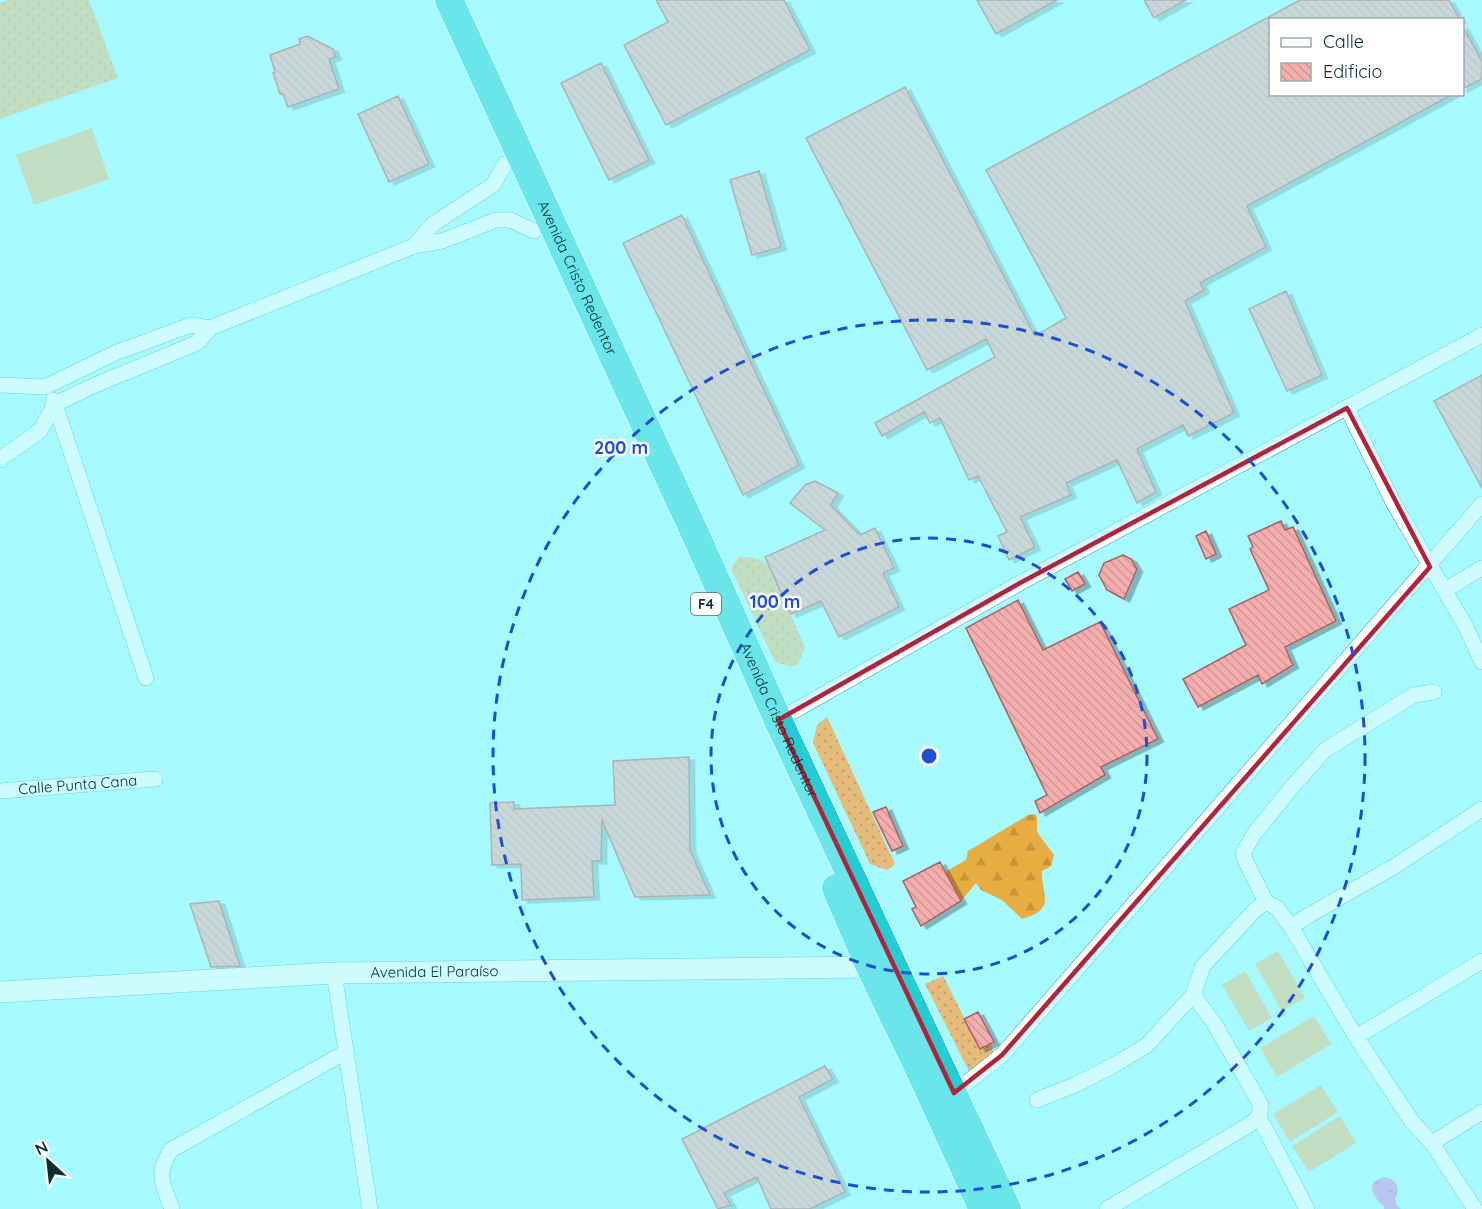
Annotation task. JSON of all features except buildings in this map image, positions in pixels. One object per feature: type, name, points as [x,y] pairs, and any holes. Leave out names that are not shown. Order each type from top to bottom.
[{"type":"highway","name":"Avenida Cristo Redentor","points":[[428,0],[505,164],[870,967],[984,1209]]},
{"type":"highway","name":"Avenida Cristo Redentor","points":[[449,0],[698,540],[778,720],[1007,1209]]},
{"type":"street","points":[[414,246],[433,224],[493,185],[505,164]]},
{"type":"street","points":[[0,459],[40,431],[55,404],[197,343],[210,328],[414,246],[442,241],[496,220],[510,220],[534,231]]},
{"type":"street","points":[[0,384],[45,387],[115,353],[190,325],[210,328]]},
{"type":"street","points":[[778,720],[1020,583],[1482,335]]},
{"type":"street","points":[[115,353],[123,374]]},
{"type":"street","points":[[45,387],[55,404],[146,678]]},
{"type":"street","points":[[1347,408],[1393,502],[1466,627],[1482,662]]},
{"type":"street","points":[[954,1093],[1002,1055],[1430,567],[1482,504]]},
{"type":"street","points":[[1445,590],[1482,568]]},
{"type":"street","points":[[1434,692],[1414,695],[1325,750],[1292,786],[1254,834],[1244,853],[1246,862],[1266,902],[1277,908],[1291,927],[1356,1037],[1413,1123],[1432,1143],[1475,1209]]},
{"type":"street","name":"Calle Punta Cana","points":[[0,791],[155,780]]},
{"type":"street","points":[[1291,927],[1306,916],[1395,866],[1482,809]]},
{"type":"street","points":[[1037,1100],[1086,1079],[1146,1046],[1193,995],[1203,966],[1255,910],[1266,902]]},
{"type":"street","points":[[1356,1037],[1482,961]]},
{"type":"street","name":"Avenida El Paraíso","points":[[0,992],[334,973],[870,967]]},
{"type":"street","points":[[334,973],[370,1209]]},
{"type":"street","points":[[1193,995],[1214,1023],[1257,1097],[1261,1105],[1259,1117],[1307,1209]]},
{"type":"street","points":[[172,1209],[162,1178],[162,1163],[171,1150],[346,1052]]},
{"type":"street","points":[[1432,1143],[1482,1112]]},
{"type":"street","points":[[1107,1209],[1259,1117]]},
{"type":"highlighted area","points":[[1347,408],[1430,567],[1002,1055],[954,1093],[778,720],[1020,583]]},
{"type":"shaded area","points":[[8,0],[89,0],[118,78],[0,119],[0,3]]},
{"type":"shaded area","points":[[92,128],[109,179],[34,205],[16,155]]},
{"type":"shaded area","points":[[739,556],[756,558],[769,565],[805,647],[798,664],[791,667],[775,662],[731,569]]},
{"type":"shaded area","points":[[827,717],[895,864],[887,870],[870,864],[813,743],[817,725]]},
{"type":"shaded area","points":[[1278,951],[1305,998],[1282,1011],[1255,964]]},
{"type":"shaded area","points":[[1245,971],[1272,1018],[1249,1031],[1222,985]]},
{"type":"shaded area","points":[[943,976],[980,1049],[991,1043],[994,1056],[971,1075],[925,984]]},
{"type":"shaded area","points":[[1314,1016],[1331,1044],[1277,1077],[1260,1048]]},
{"type":"shaded area","points":[[1321,1085],[1338,1112],[1290,1142],[1273,1114]]},
{"type":"shaded area","points":[[1340,1116],[1356,1143],[1309,1172],[1292,1146]]},
{"type":"green space","points":[[1035,814],[1037,832],[1054,855],[1051,866],[1042,871],[1045,896],[1043,907],[1033,915],[1022,919],[1002,900],[981,890],[976,883],[961,901],[945,872],[966,860],[968,851],[1028,815]]},
{"type":"water","points":[[1386,1177],[1397,1185],[1398,1192],[1395,1199],[1401,1209],[1384,1209],[1374,1194],[1372,1189],[1375,1182]]}]
